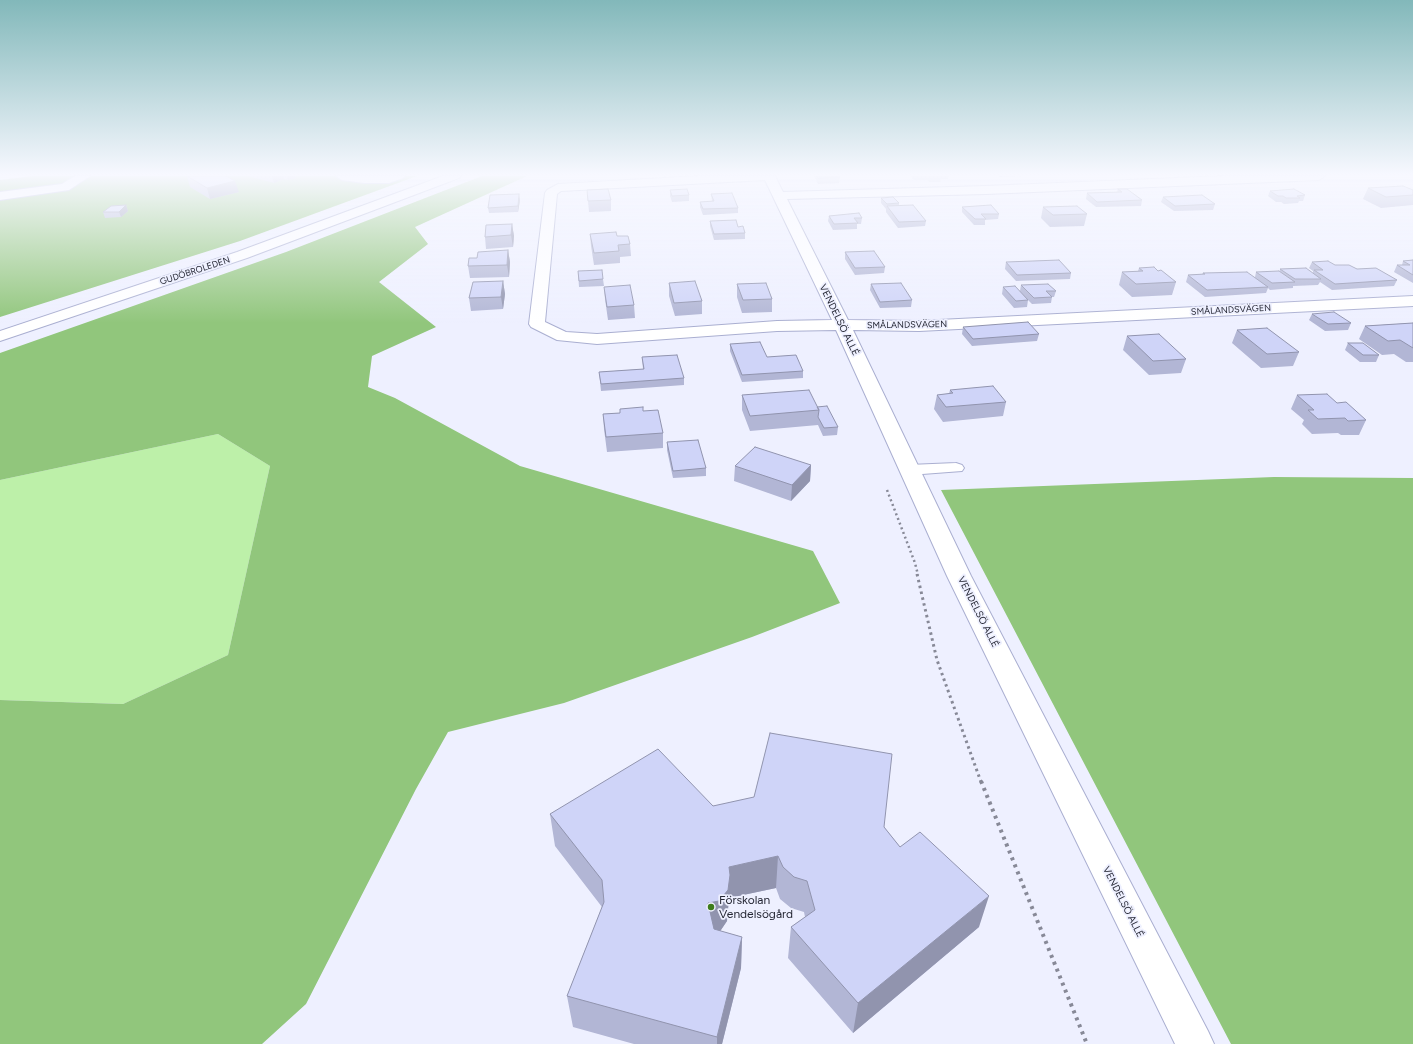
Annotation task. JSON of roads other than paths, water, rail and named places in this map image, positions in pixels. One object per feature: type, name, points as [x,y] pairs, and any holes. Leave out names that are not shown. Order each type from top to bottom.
[{"type":"street","name":"GUDÖBROLEDEN","points":[[0,336],[242,256],[325,225]]},
{"type":"street","name":"SMÅLANDSVÄGEN","points":[[548,225],[537,324],[563,337],[597,339],[769,327],[842,325],[919,326],[1413,301]]},
{"type":"street","name":"VENDELSÖ ALLÉ","points":[[792,225],[842,325],[959,576],[1195,1044]]},
{"type":"lane","points":[[909,470],[956,468]]},
{"type":"place","name":"Förskolan Vendelsögård","points":[[711,907]]}]
